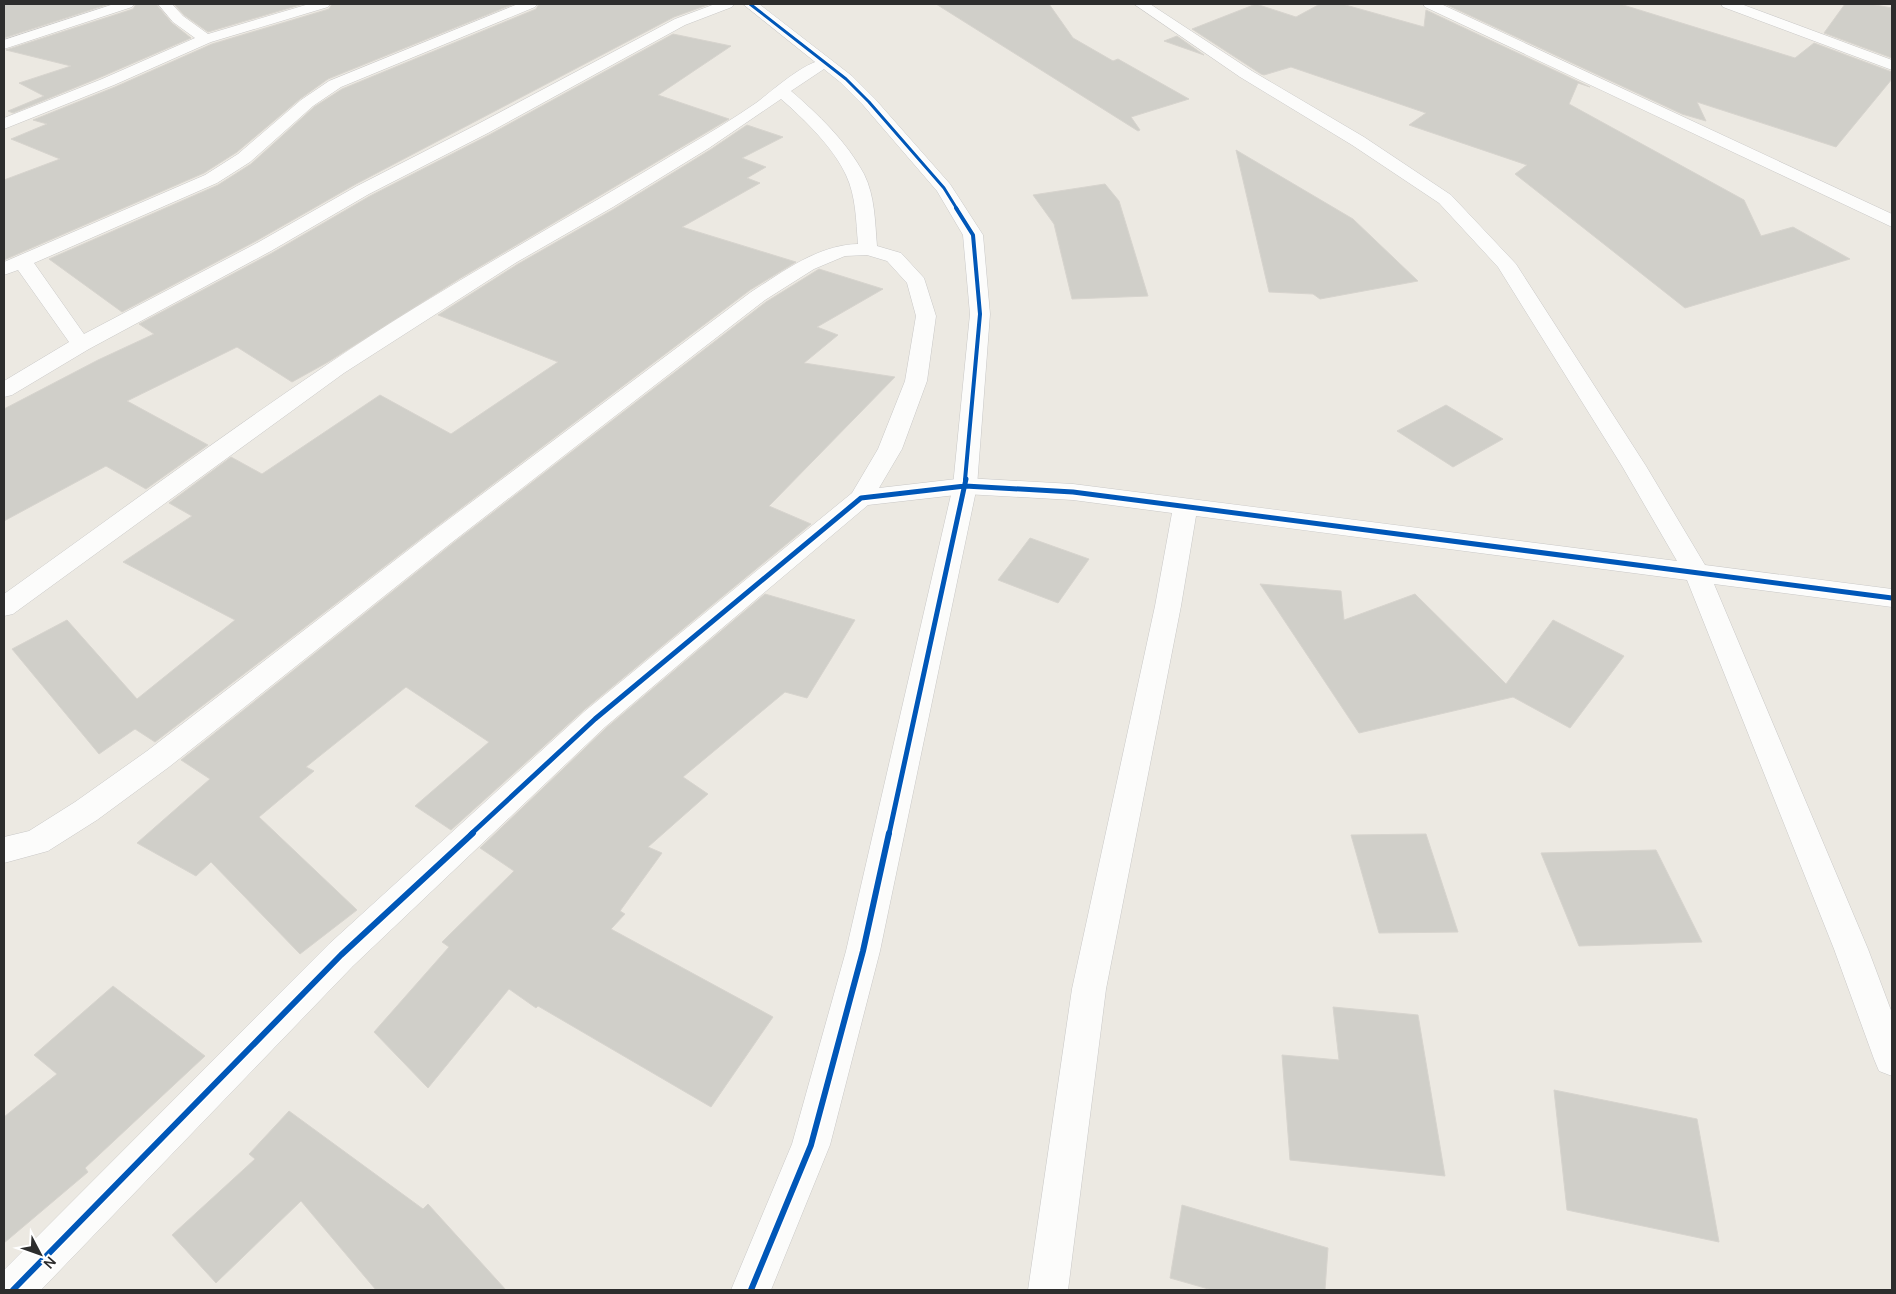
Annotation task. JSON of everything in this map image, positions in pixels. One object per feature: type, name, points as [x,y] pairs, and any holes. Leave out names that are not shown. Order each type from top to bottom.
[{"type":"street","points":[[4,46],[127,4]]},
{"type":"street","points":[[165,4],[178,19],[206,38]]},
{"type":"street","points":[[4,124],[108,82],[206,38],[322,4]]},
{"type":"street","points":[[4,269],[211,179],[244,158],[308,104],[335,84],[530,4]]},
{"type":"street","points":[[4,390],[81,344],[264,247],[363,190],[482,129],[680,22],[726,4]]},
{"type":"street","points":[[750,4],[846,79],[869,102],[944,188],[972,235],[980,314],[965,486],[863,951],[811,1145],[750,1290]]},
{"type":"street","points":[[1141,4],[1246,74],[1358,140],[1445,199],[1506,264],[1634,466],[1696,571],[1852,949],[1892,1059]]},
{"type":"street","points":[[1430,4],[1892,221]]},
{"type":"street","points":[[1728,4],[1892,65]]},
{"type":"street","points":[[4,607],[336,368],[510,258],[607,203],[762,106],[780,90],[825,63]]},
{"type":"street","points":[[780,90],[808,114],[835,146],[855,175],[863,201],[868,249]]},
{"type":"street","points":[[762,106],[808,114]]},
{"type":"street","points":[[4,850],[37,842],[94,805],[158,759],[690,346],[758,296],[807,265],[842,250],[868,249],[894,257],[917,282],[926,316],[916,380],[890,449],[861,498],[595,719],[341,955],[13,1290]]},
{"type":"street","points":[[22,261],[81,344]]},
{"type":"street","points":[[861,498],[965,486],[1073,492],[1184,508],[1696,571],[1892,598]]},
{"type":"street","points":[[1048,1290],[1088,989],[1168,606],[1184,508]]},
{"type":"building","points":[[4,4],[109,4],[4,38]]},
{"type":"building","points":[[136,4],[156,4],[172,23],[191,38],[13,113],[8,111],[44,96],[19,83],[71,66],[6,50],[133,9]]},
{"type":"building","points":[[174,4],[303,4],[208,32],[184,15]]},
{"type":"building","points":[[332,4],[514,4],[328,79],[300,99],[237,152],[204,173],[4,260],[4,180],[60,159],[11,139],[47,124],[33,120],[115,87],[212,44],[329,9]]},
{"type":"building","points":[[539,4],[710,4],[674,17],[356,184],[256,241],[122,312],[49,259],[218,185],[251,164],[314,107],[342,89],[536,9]]},
{"type":"building","points":[[936,4],[1049,4],[1073,38],[1113,61],[1118,59],[1189,99],[1131,117],[1140,130],[1138,131]]},
{"type":"building","points":[[1256,4],[1296,17],[1320,4],[1342,4],[1424,27],[1426,10],[1590,87],[1578,83],[1569,104],[1744,200],[1761,236],[1793,227],[1850,259],[1685,308],[1515,174],[1527,165],[1409,125],[1426,113],[1291,67],[1264,75],[1261,74],[1192,29]]},
{"type":"building","points":[[1445,4],[1620,4],[1795,58],[1814,43],[1892,72],[1892,79],[1836,147],[1697,102],[1706,121],[1682,114]]},
{"type":"building","points":[[1845,4],[1870,4],[1892,8],[1892,58],[1824,33]]},
{"type":"building","points":[[673,34],[731,46],[658,95],[729,119],[459,279],[328,362],[292,382],[237,347],[127,401],[208,445],[146,489],[106,466],[4,521],[4,409],[98,360],[154,334],[139,324],[272,253],[370,196],[489,135]]},
{"type":"building","points":[[1177,36],[1204,55],[1164,41]]},
{"type":"building","points":[[747,125],[783,137],[742,158],[766,167],[747,178],[760,183],[682,227],[796,262],[750,290],[155,742],[135,729],[99,754],[12,649],[67,620],[137,699],[235,620],[123,562],[192,516],[169,503],[231,457],[262,474],[380,395],[451,434],[558,362],[438,315],[518,264],[614,209],[710,150]]},
{"type":"building","points":[[1236,150],[1353,219],[1418,281],[1320,299],[1313,294],[1269,292]]},
{"type":"building","points":[[1105,184],[1119,201],[1148,296],[1072,299],[1054,224],[1033,195]]},
{"type":"building","points":[[819,269],[883,289],[817,327],[838,335],[804,363],[895,377],[769,506],[811,524],[584,710],[451,830],[415,806],[489,742],[406,687],[306,767],[314,771],[259,817],[357,910],[300,954],[211,862],[196,876],[137,843],[210,779],[181,760],[452,544],[766,302]]},
{"type":"building","points":[[1446,405],[1503,439],[1453,467],[1397,431]]},
{"type":"building","points":[[1030,538],[1089,559],[1058,603],[998,580]]},
{"type":"building","points":[[1260,584],[1341,591],[1344,620],[1415,594],[1506,684],[1553,620],[1624,656],[1570,728],[1513,697],[1359,733]]},
{"type":"building","points":[[765,594],[855,620],[807,698],[785,692],[683,777],[708,794],[648,847],[662,853],[620,911],[625,914],[611,929],[773,1017],[711,1107],[538,1006],[536,1008],[509,989],[428,1088],[374,1032],[449,947],[442,942],[514,871],[480,848],[606,728]]},
{"type":"building","points":[[1426,834],[1458,932],[1379,933],[1351,835]]},
{"type":"building","points":[[1656,850],[1702,942],[1579,946],[1541,853]]},
{"type":"building","points":[[113,986],[205,1056],[85,1168],[88,1172],[4,1243],[4,1117],[57,1074],[34,1055]]},
{"type":"building","points":[[1333,1007],[1418,1015],[1445,1176],[1290,1160],[1282,1055],[1339,1060]]},
{"type":"building","points":[[1554,1090],[1697,1119],[1719,1242],[1567,1210]]},
{"type":"building","points":[[289,1111],[423,1209],[428,1204],[506,1290],[376,1290],[301,1201],[216,1283],[172,1235],[255,1159],[249,1154]]},
{"type":"building","points":[[1182,1205],[1328,1248],[1325,1290],[1212,1290],[1170,1278]]},
{"type":"cycle path","points":[[750,4],[846,79],[869,102],[944,188],[973,235],[980,314],[965,486],[863,951],[811,1145],[751,1290]]},
{"type":"cycle path","points":[[13,1290],[341,955],[595,719],[861,498],[965,486],[1073,492],[1892,598]]}]
